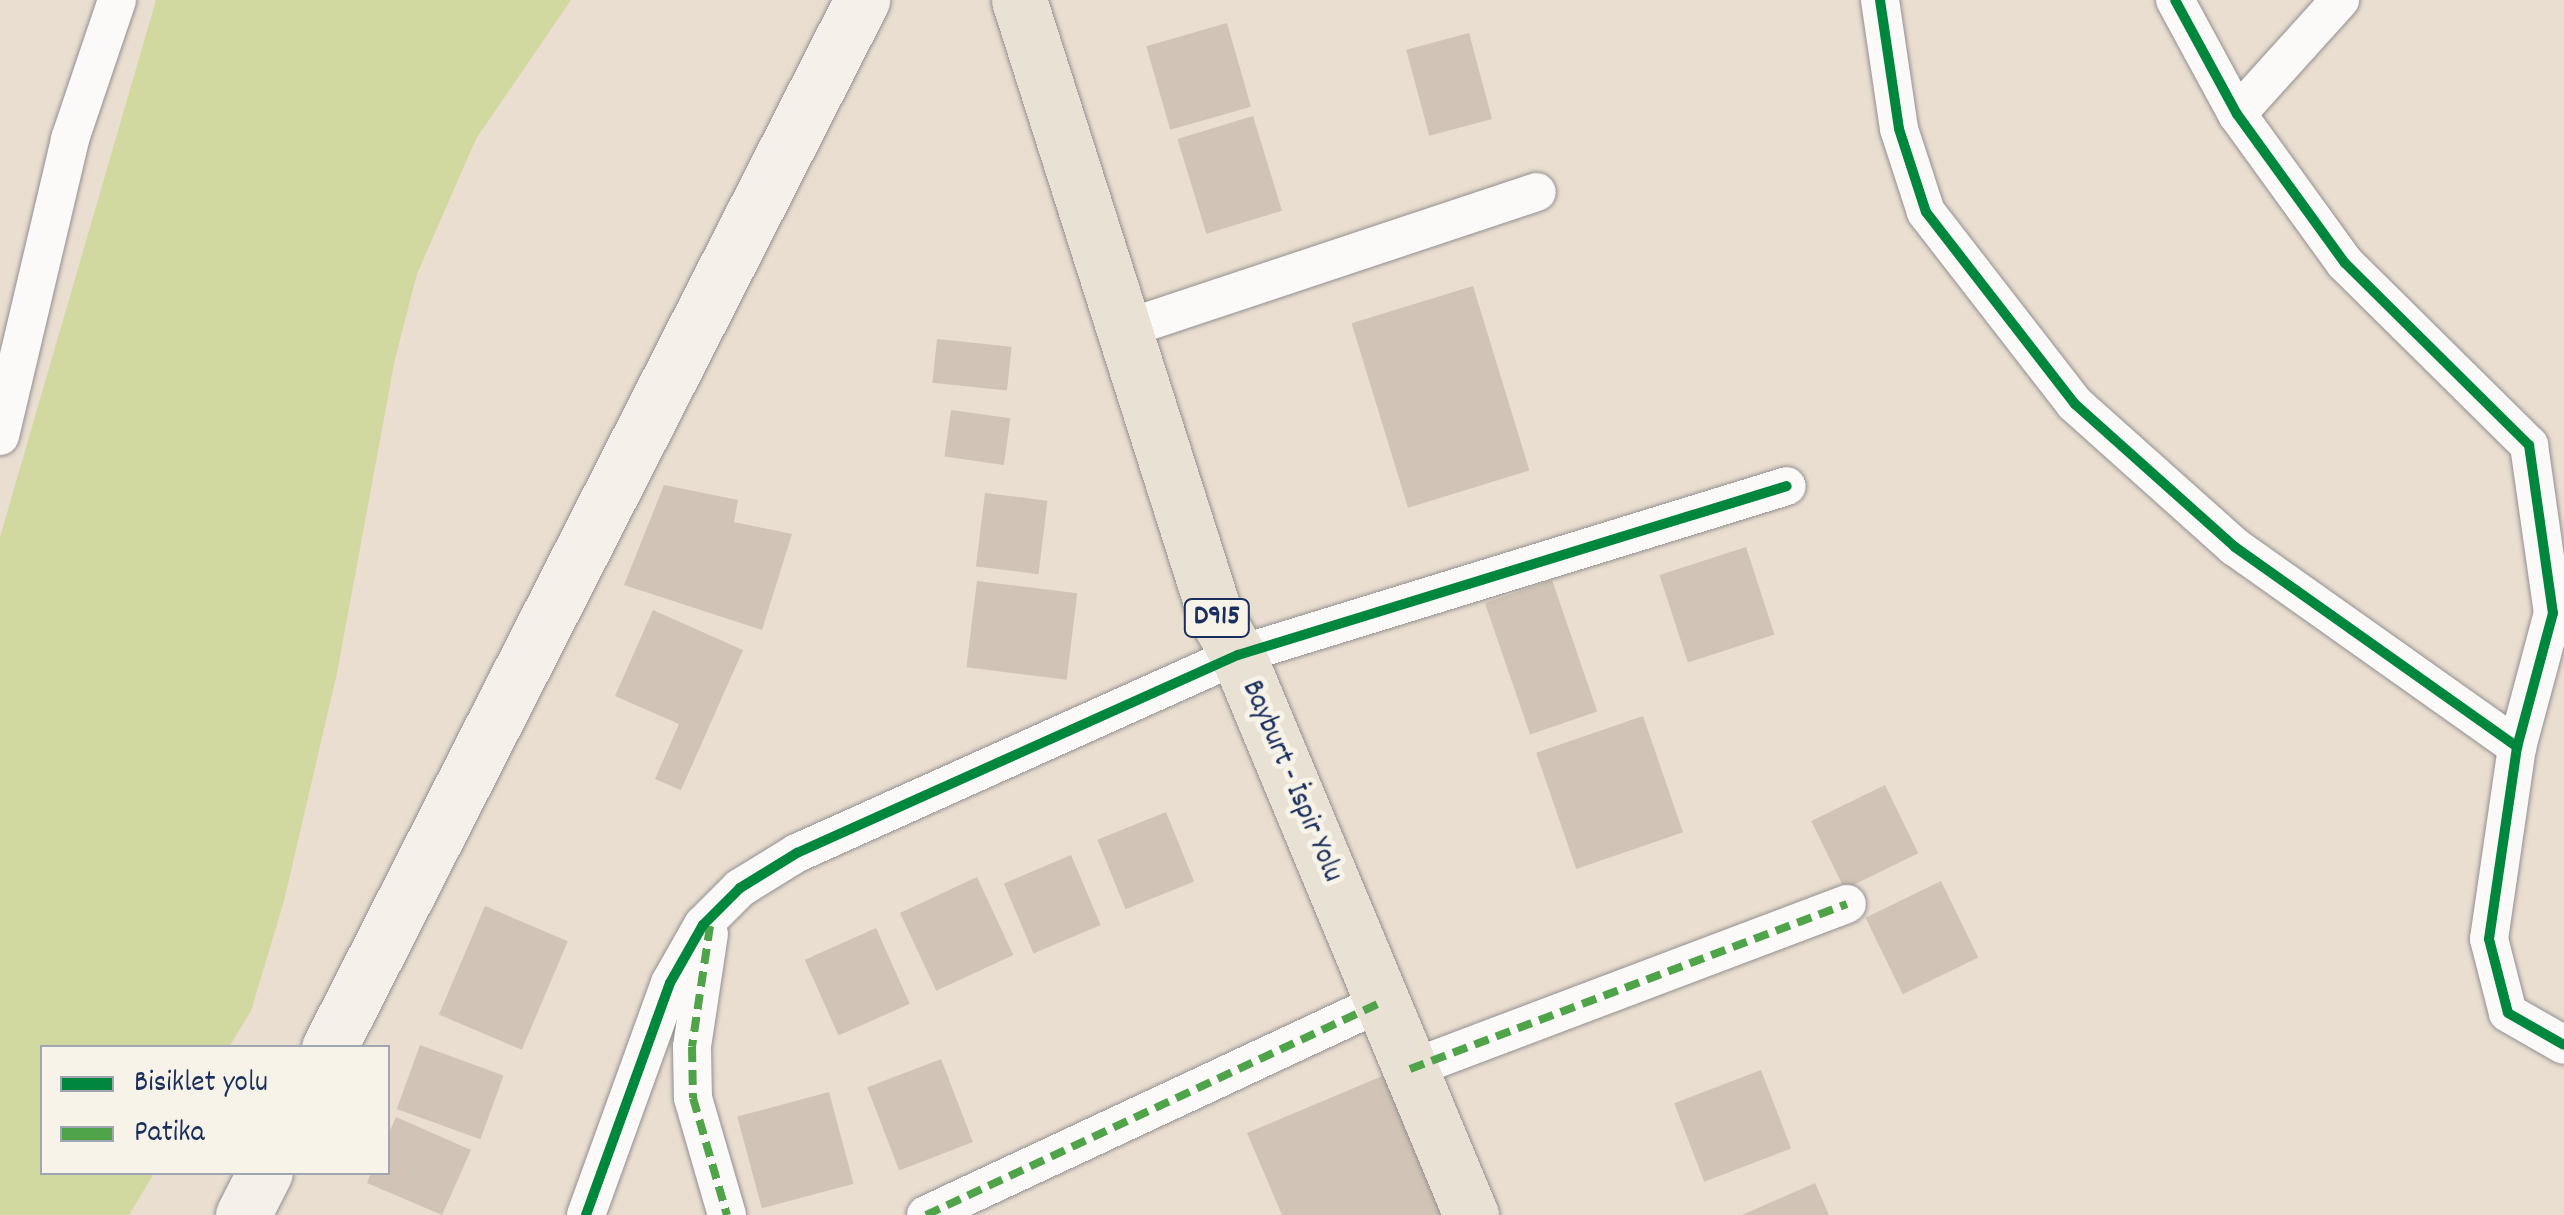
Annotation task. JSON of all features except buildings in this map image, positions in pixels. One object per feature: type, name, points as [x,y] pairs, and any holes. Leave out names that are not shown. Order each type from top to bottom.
[{"type":"main road","points":[[331,1045],[862,0]]},
{"type":"main road","name":"Bayburt - İspir Yolu","points":[[1019,0],[1215,615],[1238,655],[1471,1215]]},
{"type":"main road","points":[[243,1215],[263,1175]]},
{"type":"street","points":[[0,436],[70,139],[117,0]]},
{"type":"street","points":[[1880,0],[1900,130],[1926,212],[2075,404],[2235,547],[2517,748]]},
{"type":"street","points":[[2175,0],[2238,114],[2344,263],[2529,445],[2553,613],[2517,748],[2489,939],[2508,1013],[2564,1044]]},
{"type":"street","points":[[2238,114],[2340,0]]},
{"type":"street","points":[[1122,330],[1537,192]]},
{"type":"street","points":[[586,1215],[670,983],[712,916],[740,888],[797,854],[1238,655],[1786,486]]},
{"type":"street","points":[[1410,1069],[1847,904]]},
{"type":"street","points":[[712,916],[692,1047],[693,1098],[727,1215]]},
{"type":"street","points":[[926,1215],[1382,1002]]},
{"type":"green space","points":[[156,0],[571,0],[476,139],[417,274],[395,359],[337,673],[284,901],[251,1011],[230,1045],[40,1045],[40,1175],[153,1175],[129,1215],[0,1215],[0,537]]},
{"type":"marked path","points":[[1410,1069],[1847,904]]},
{"type":"marked path","points":[[710,926],[692,1047],[693,1098],[727,1215]]},
{"type":"marked path","points":[[926,1215],[1382,1002]]},
{"type":"cycle path","points":[[1880,0],[1899,129],[1926,212],[2075,404],[2235,547],[2517,747]]},
{"type":"cycle path","points":[[2175,0],[2237,114],[2345,263],[2529,445],[2553,613],[2517,747],[2489,939],[2508,1013],[2564,1045]]},
{"type":"cycle path","points":[[586,1215],[670,983],[703,925],[740,888],[797,853],[1238,655],[1787,486]]}]
